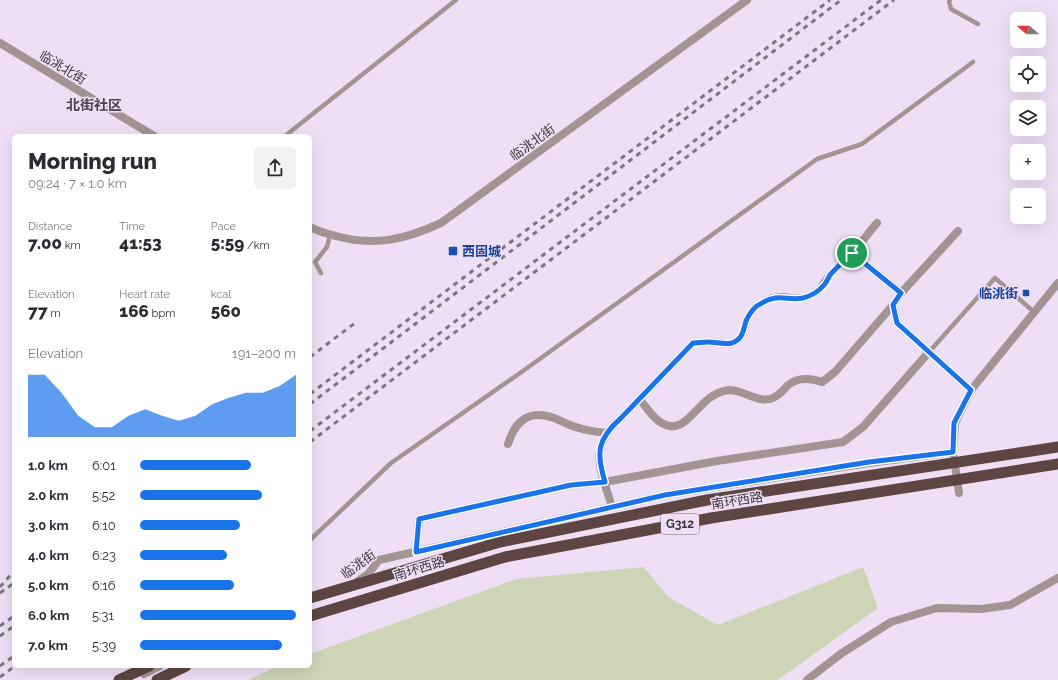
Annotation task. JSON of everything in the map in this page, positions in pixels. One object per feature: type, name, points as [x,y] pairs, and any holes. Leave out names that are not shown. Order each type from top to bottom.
[{"type":"highway","name":"南环西路","points":[[312,597],[500,542],[707,500],[1058,446]]},
{"type":"highway","name":"南环西路","points":[[312,615],[505,557],[711,518],[1058,464]]},
{"type":"highway","points":[[119,680],[145,668]]},
{"type":"highway","points":[[157,680],[182,668]]},
{"type":"street","name":"临洮北街","points":[[312,228],[348,240],[367,242],[405,237],[441,223],[747,0]]},
{"type":"street","name":"临洮北街","points":[[0,44],[151,134]]},
{"type":"street","points":[[612,507],[599,465],[600,451],[604,438],[611,427],[693,343],[731,343],[738,340],[742,335],[751,312],[770,298],[804,298],[815,293],[824,285],[830,275],[852,253],[877,223]]},
{"type":"street","points":[[640,399],[659,422],[673,426],[680,425],[687,421],[706,401],[716,394],[728,390],[741,391],[759,399],[766,400],[778,396],[796,380],[809,379],[822,382],[835,372],[893,305],[901,293],[958,231]]},
{"type":"street","points":[[852,253],[901,293]]},
{"type":"street","points":[[959,493],[953,452],[954,423],[971,390],[1058,283]]},
{"type":"street","points":[[893,305],[897,323],[971,390]]},
{"type":"street","points":[[416,552],[419,519],[571,485],[605,482],[717,461],[843,442],[863,427],[928,352]]},
{"type":"street","points":[[508,444],[511,434],[517,425],[525,418],[535,414],[552,417],[580,429],[607,434]]},
{"type":"street","name":"临洮街","points":[[312,602],[342,590],[368,574],[379,560],[665,495],[869,462],[953,452]]},
{"type":"street","points":[[807,680],[842,654],[891,622],[937,608],[981,609],[1010,605],[1058,578]]},
{"type":"street","points":[[131,680],[156,668]]},
{"type":"lane","points":[[288,134],[456,0]]},
{"type":"lane","points":[[950,0],[949,2],[951,9],[978,24]]},
{"type":"lane","points":[[312,538],[391,463],[523,371],[817,159],[862,144],[973,62]]},
{"type":"lane","points":[[321,273],[315,262],[327,247],[330,235]]},
{"type":"lane","points":[[928,352],[995,278],[1034,312]]},
{"type":"green space","points":[[644,567],[668,597],[718,625],[863,567],[878,608],[778,680],[248,680],[274,668],[312,668],[312,653],[516,579]]},
{"type":"railway","points":[[312,392],[830,0]]},
{"type":"railway","points":[[312,402],[841,0]]},
{"type":"railway","points":[[312,429],[881,0]]},
{"type":"railway","points":[[312,440],[894,0]]},
{"type":"railway","points":[[312,355],[355,323]]},
{"type":"railway","points":[[0,587],[12,573]]},
{"type":"railway","points":[[0,593],[12,584]]},
{"type":"railway","points":[[0,626],[12,617]]},
{"type":"railway","points":[[0,636],[12,627]]},
{"type":"railway","points":[[0,666],[12,657]]},
{"type":"railway","points":[[0,677],[12,668]]},
{"type":"place","name":"西固城","points":[[453,251]]},
{"type":"place","name":"临洮街","points":[[1026,293]]},
{"type":"district","name":"北街社区","points":[[94,105]]},
{"type":"route","points":[[852,253],[901,293],[893,305],[897,323],[971,390],[954,423],[953,452],[869,462],[665,495],[416,552],[419,519],[571,485],[605,482],[599,465],[600,451],[604,438],[611,427],[693,343],[709,342],[724,344],[738,340],[745,329],[746,322],[751,312],[760,304],[770,298],[804,298],[815,293],[824,285],[830,275],[852,253]]}]
